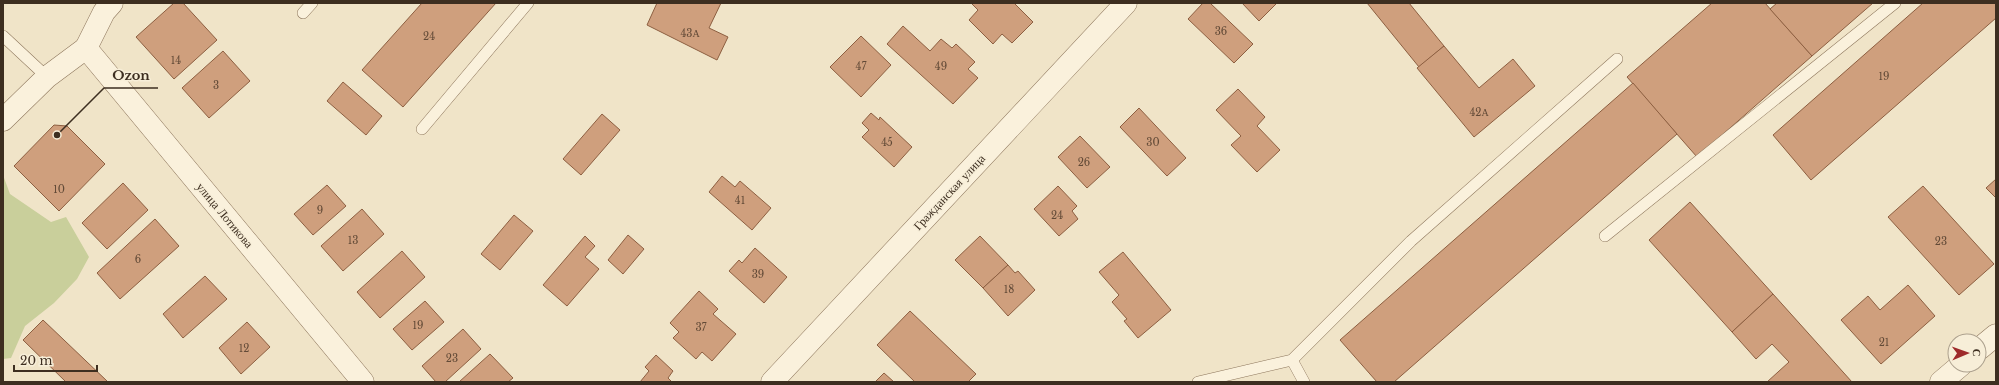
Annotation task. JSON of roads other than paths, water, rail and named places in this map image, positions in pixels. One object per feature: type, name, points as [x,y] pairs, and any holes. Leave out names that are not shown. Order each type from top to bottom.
[{"type":"street","name":"Гражданская улица","points":[[772,382],[1126,3]]},
{"type":"street","points":[[3,120],[47,77],[86,48],[103,6]]},
{"type":"street","name":"улица Лотикова","points":[[86,48],[363,382]]},
{"type":"street","points":[[1987,342],[1996,335]]},
{"type":"street","points":[[1941,382],[1952,373]]},
{"type":"lane","points":[[303,13],[312,3]]},
{"type":"lane","points":[[422,129],[528,3]]},
{"type":"lane","points":[[1605,236],[1895,3]]},
{"type":"lane","points":[[3,36],[47,77]]},
{"type":"lane","points":[[1198,382],[1292,360],[1411,241],[1617,59]]},
{"type":"lane","points":[[1292,360],[1304,382]]},
{"type":"place","name":"Ozon","points":[[57,135]]}]
